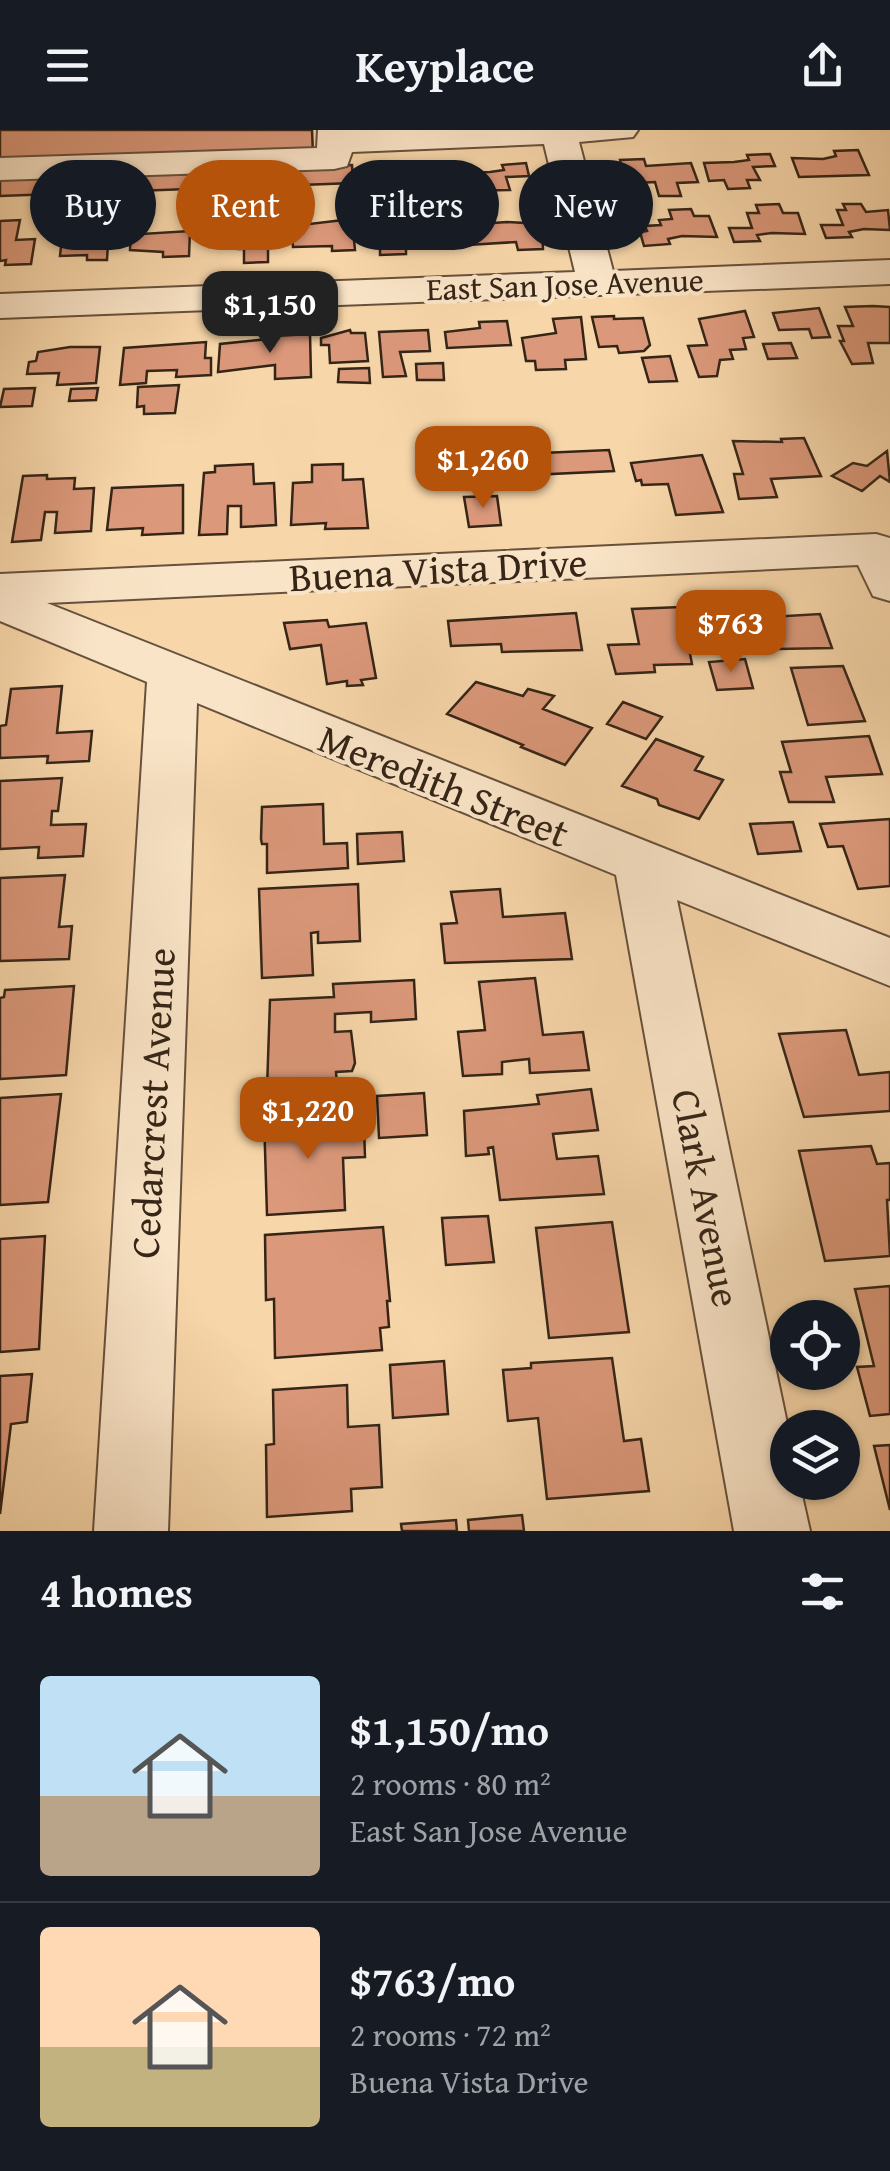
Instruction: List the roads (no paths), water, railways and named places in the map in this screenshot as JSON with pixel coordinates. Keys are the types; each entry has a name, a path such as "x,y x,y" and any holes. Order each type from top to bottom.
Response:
{"street":[{"path":"0,169 334,158 342,138 621,130"},
{"path":"560,132 597,283"},
{"name":"East San Jose Avenue","path":"0,306 890,272"},
{"name":"Buena Vista Drive","path":"0,590 883,567"},
{"name":"Meredith Street","path":"0,603 642,866 890,963"},
{"name":"Cedarcrest Avenue","path":"131,1531 173,674"},
{"name":"Clark Avenue","path":"642,866 772,1531"}]}
